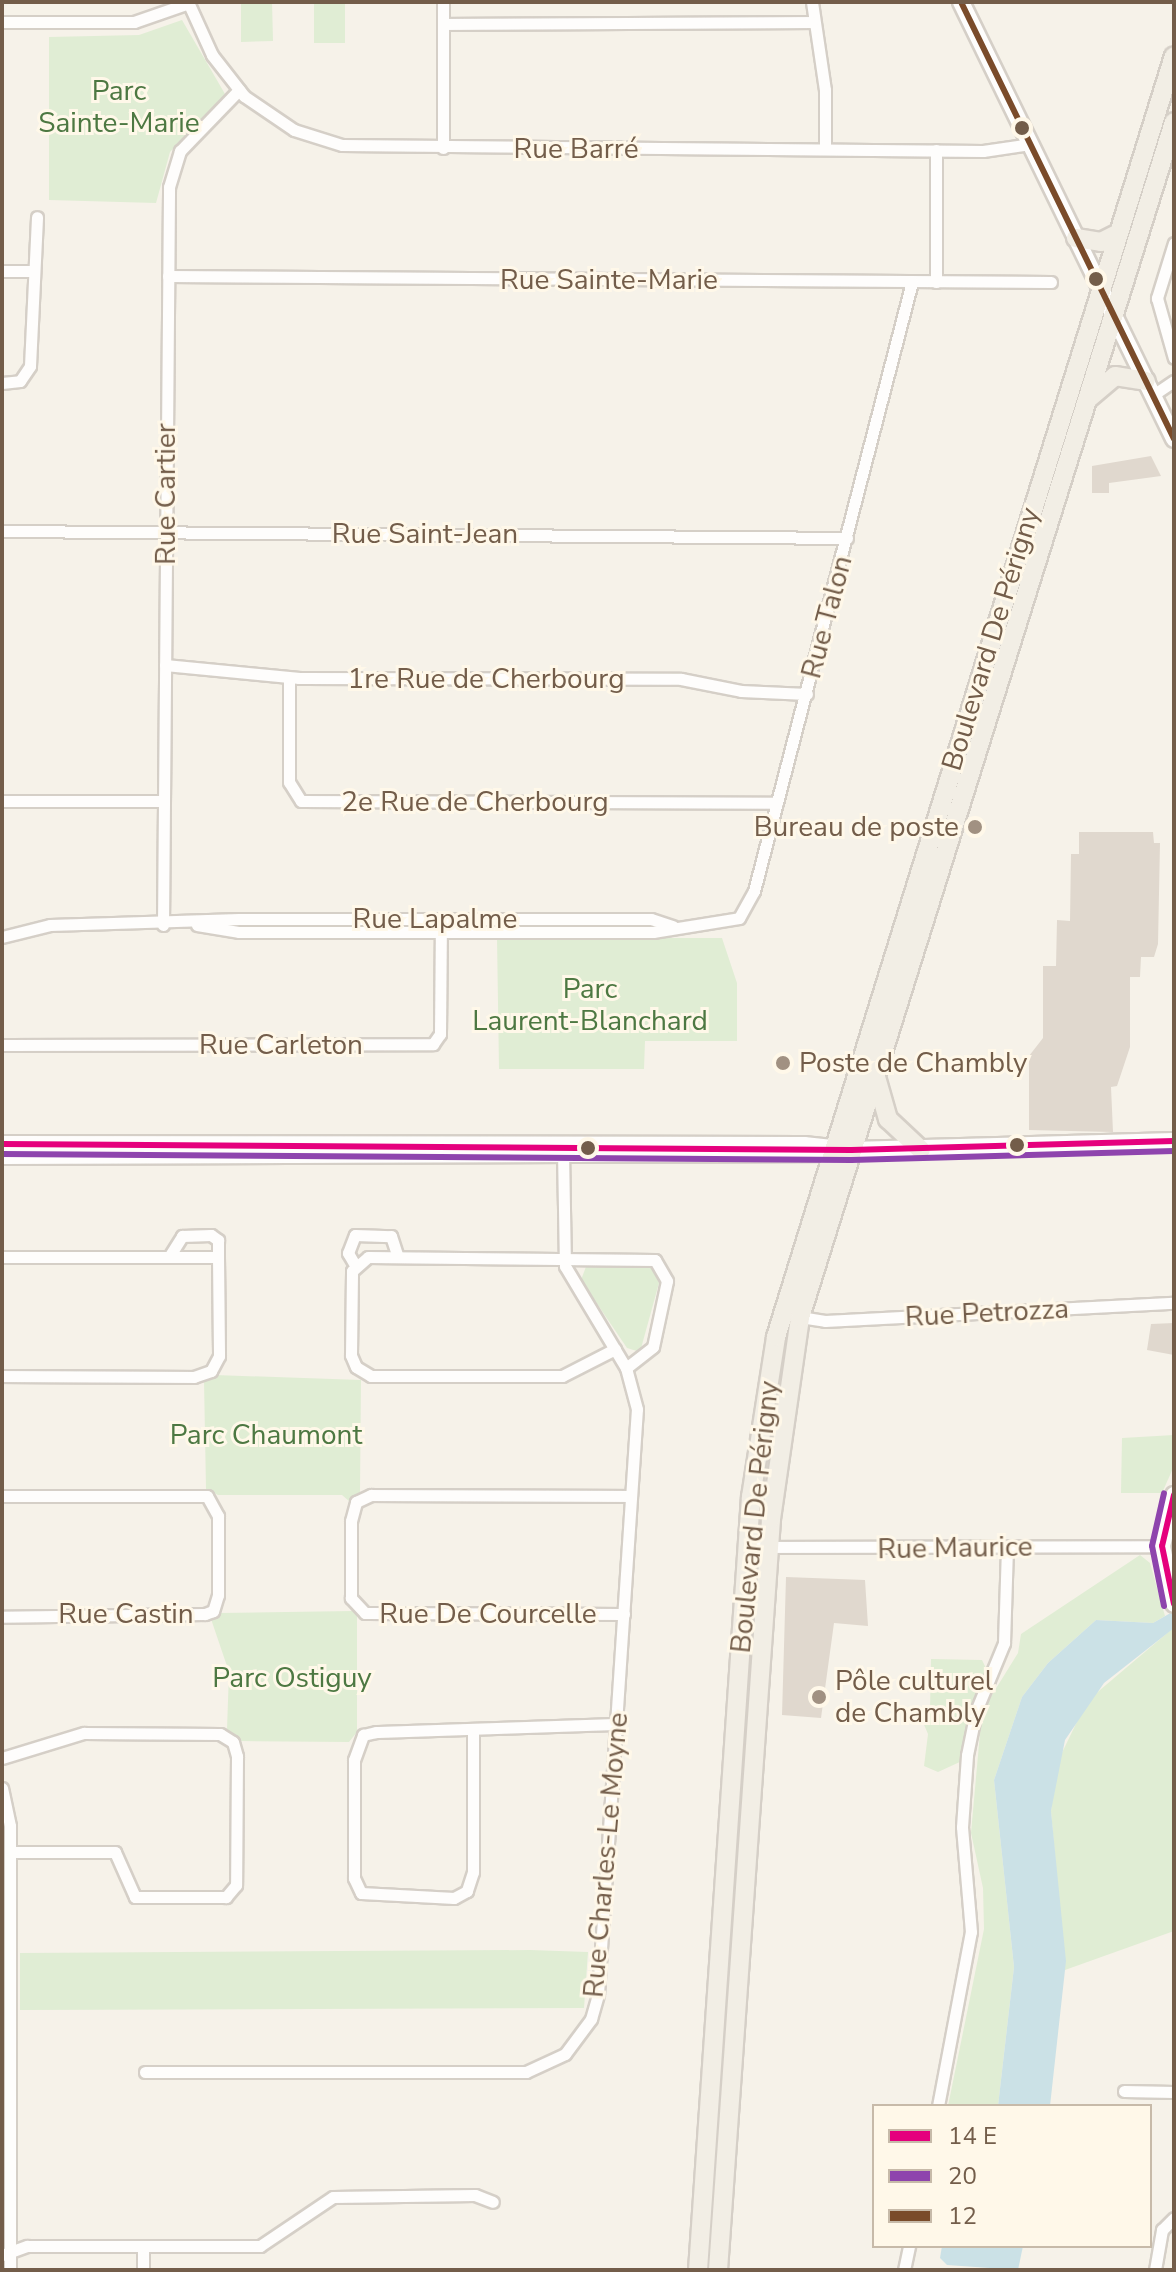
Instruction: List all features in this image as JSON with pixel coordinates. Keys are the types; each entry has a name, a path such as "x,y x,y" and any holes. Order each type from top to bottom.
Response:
{"main road":[{"path":"961,2 1174,439"},
{"name":"Boulevard De Périgny","path":"698,2270 748,1547 772,1356 829,1151 1174,56"},
{"name":"Boulevard De Périgny","path":"718,2270 768,1549 800,1317 1174,122"},
{"path":"1076,238 1100,242 1119,233"},
{"path":"1087,400 1115,376 1150,388"},
{"path":"876,1073 888,1119 921,1150"},
{"path":"2,1144 829,1151 1174,1141"},
{"path":"2,1156 563,1150"},
{"path":"1172,1598 1162,1546 1174,1495"}],"street":[{"path":"2,22 134,22 188,2"},
{"name":"Rue Barré","path":"188,2 203,40 239,90 271,117 324,141 443,148 936,150 1031,144"},
{"path":"443,2 443,148"},
{"path":"812,2 812,22 825,90 825,149"},
{"path":"443,24 812,22"},
{"name":"Rue Cartier","path":"163,925 168,276 175,161 239,90"},
{"path":"936,150 936,282"},
{"path":"2,383 20,381 29,370 30,271 37,217"},
{"path":"1174,243 1157,298 1174,358"},
{"path":"2,271 30,271"},
{"name":"Rue Sainte-Marie","path":"168,276 1051,282"},
{"name":"Rue Talon","path":"710,926 734,921 749,906 807,694 912,282"},
{"path":"1150,388 1174,381"},
{"name":"Rue Saint-Jean","path":"2,531 847,538"},
{"name":"1re Rue de Cherbourg","path":"165,665 231,667 289,678 671,679 807,694"},
{"name":"2e Rue de Cherbourg","path":"289,678 289,782 301,801 777,803"},
{"path":"2,801 164,801"},
{"name":"Rue Lapalme","path":"197,925 229,919 651,919 673,926"},
{"name":"Rue Carleton","path":"2,1045 433,1044 440,1034 441,919"},
{"name":"Rue Lapalme","path":"2,937 50,925 197,925 230,931 440,932 653,932 673,926 710,926"},
{"name":"Rue Charles-Le Moyne","path":"145,2072 518,2072 558,2059 584,2032 598,1994 637,1409 626,1368 575,1289 563,1257 563,1150"},
{"path":"2,1376 208,1373 219,1356 218,1257 211,1235 182,1236 169,1257"},
{"path":"398,1257 391,1236 355,1235 348,1253 355,1265 351,1355 359,1371 371,1376 562,1376 615,1349"},
{"path":"2,1257 218,1257"},
{"path":"355,1265 365,1258 398,1257 651,1259 663,1267 667,1281 653,1347 626,1368"},
{"name":"Rue Petrozza","path":"800,1317 825,1321 1174,1303"},
{"name":"Rue Castin","path":"2,1496 204,1495 217,1511 218,1551 217,1603 208,1614 2,1617"},
{"name":"Rue De Courcelle","path":"624,1614 365,1613 351,1598 351,1521 356,1502 366,1496 631,1496"},
{"name":"Rue Maurice","path":"748,1547 1162,1546"},
{"path":"938,2104 971,1932 963,1836 967,1755 976,1711 1004,1643 1007,1547"},
{"path":"473,1729 470,1887 454,1898 365,1896 354,1878 354,1760 360,1738 371,1732 617,1724"},
{"path":"2,1758 84,1733 220,1734 233,1742 237,1756 236,1878 226,1897 135,1897 115,1852 10,1852"},
{"path":"2,1788 10,1852 6,2072 6,2254 10,2270"},
{"path":"1124,2091 1174,2092"},
{"path":"6,2254 27,2246 260,2246 333,2197 475,2195 493,2202"},
{"path":"1155,2270 1162,2230 1174,2218"},
{"path":"143,2247 143,2270"},
{"path":"904,2270 909,2248"}],"green space":[{"path":"241,2 272,2 273,41 241,42"},
{"path":"314,2 345,2 345,43 314,43"},
{"name":"Parc Sainte-Marie","path":"182,20 225,94 170,152 156,203 49,200 49,37 139,35"},
{"name":"Parc Laurent-Blanchard","path":"497,938 722,938 737,983 737,1041 645,1041 644,1069 499,1069"},
{"path":"587,1264 654,1268 659,1283 640,1352 627,1348 581,1280"},
{"name":"Parc Chaumont","path":"215,1375 361,1380 360,1492 349,1501 342,1495 218,1495 206,1489 204,1381"},
{"path":"1174,1435 1174,1466 1162,1493 1121,1493 1122,1438"},
{"path":"1140,1555 1150,1563 1165,1616 1153,1623 1096,1620 1048,1663 1022,1697 994,1780 1014,1967 998,2104 948,2104 984,1929 983,1888 971,1833 982,1711 1018,1653 1021,1634"},
{"name":"Parc Ostiguy","path":"352,1611 357,1615 357,1732 349,1742 240,1741 227,1729 229,1672 211,1619 219,1613"},
{"path":"1172,1629 1174,1931 1065,1970 1051,1811 1057,1763 1087,1701"},
{"path":"931,1659 982,1660 987,1670 970,1712 962,1761 938,1772 924,1766 928,1734 922,1720 930,1710"},
{"path":"588,1952 584,2008 20,2010 20,1953"}],"shaded area":[{"path":"1174,1611 1174,1628 1104,1683 1065,1740 1051,1811 1066,1961 1050,2104 998,2104 1014,1967 994,1780 1022,1697 1048,1663 1096,1620 1153,1623"},
{"path":"942,2248 1023,2248 1018,2270 947,2265 940,2258"}],"building":[{"path":"1151,456 1161,476 1109,483 1109,493 1092,493 1092,466"},
{"path":"1079,832 1153,832 1154,843 1160,843 1158,944 1154,957 1141,957 1140,977 1130,977 1130,1047 1117,1086 1111,1087 1113,1132 1029,1130 1029,1056 1043,1038 1043,966 1056,966 1057,920 1070,921 1071,854 1079,854"},
{"path":"1174,1323 1174,1355 1147,1350 1151,1324"},
{"name":"Pôle culturel de Chambly","path":"786,1577 865,1580 868,1626 834,1623 821,1718 782,1715"}],"transit line":[{"name":"12","path":"961,2 1174,439"},
{"path":"2,1144 851,1150 1174,1141"},
{"name":"20","path":"2,1154 851,1160 1174,1151"},
{"name":"20","path":"1164,1493 1152,1546 1164,1606"},
{"path":"1174,1495 1162,1546 1174,1604"}],"place":[{"name":"Bureau de poste","path":"975,827"},
{"name":"Poste de Chambly","path":"783,1063"},
{"name":"Pôle culturel de Chambly","path":"819,1697"}]}
